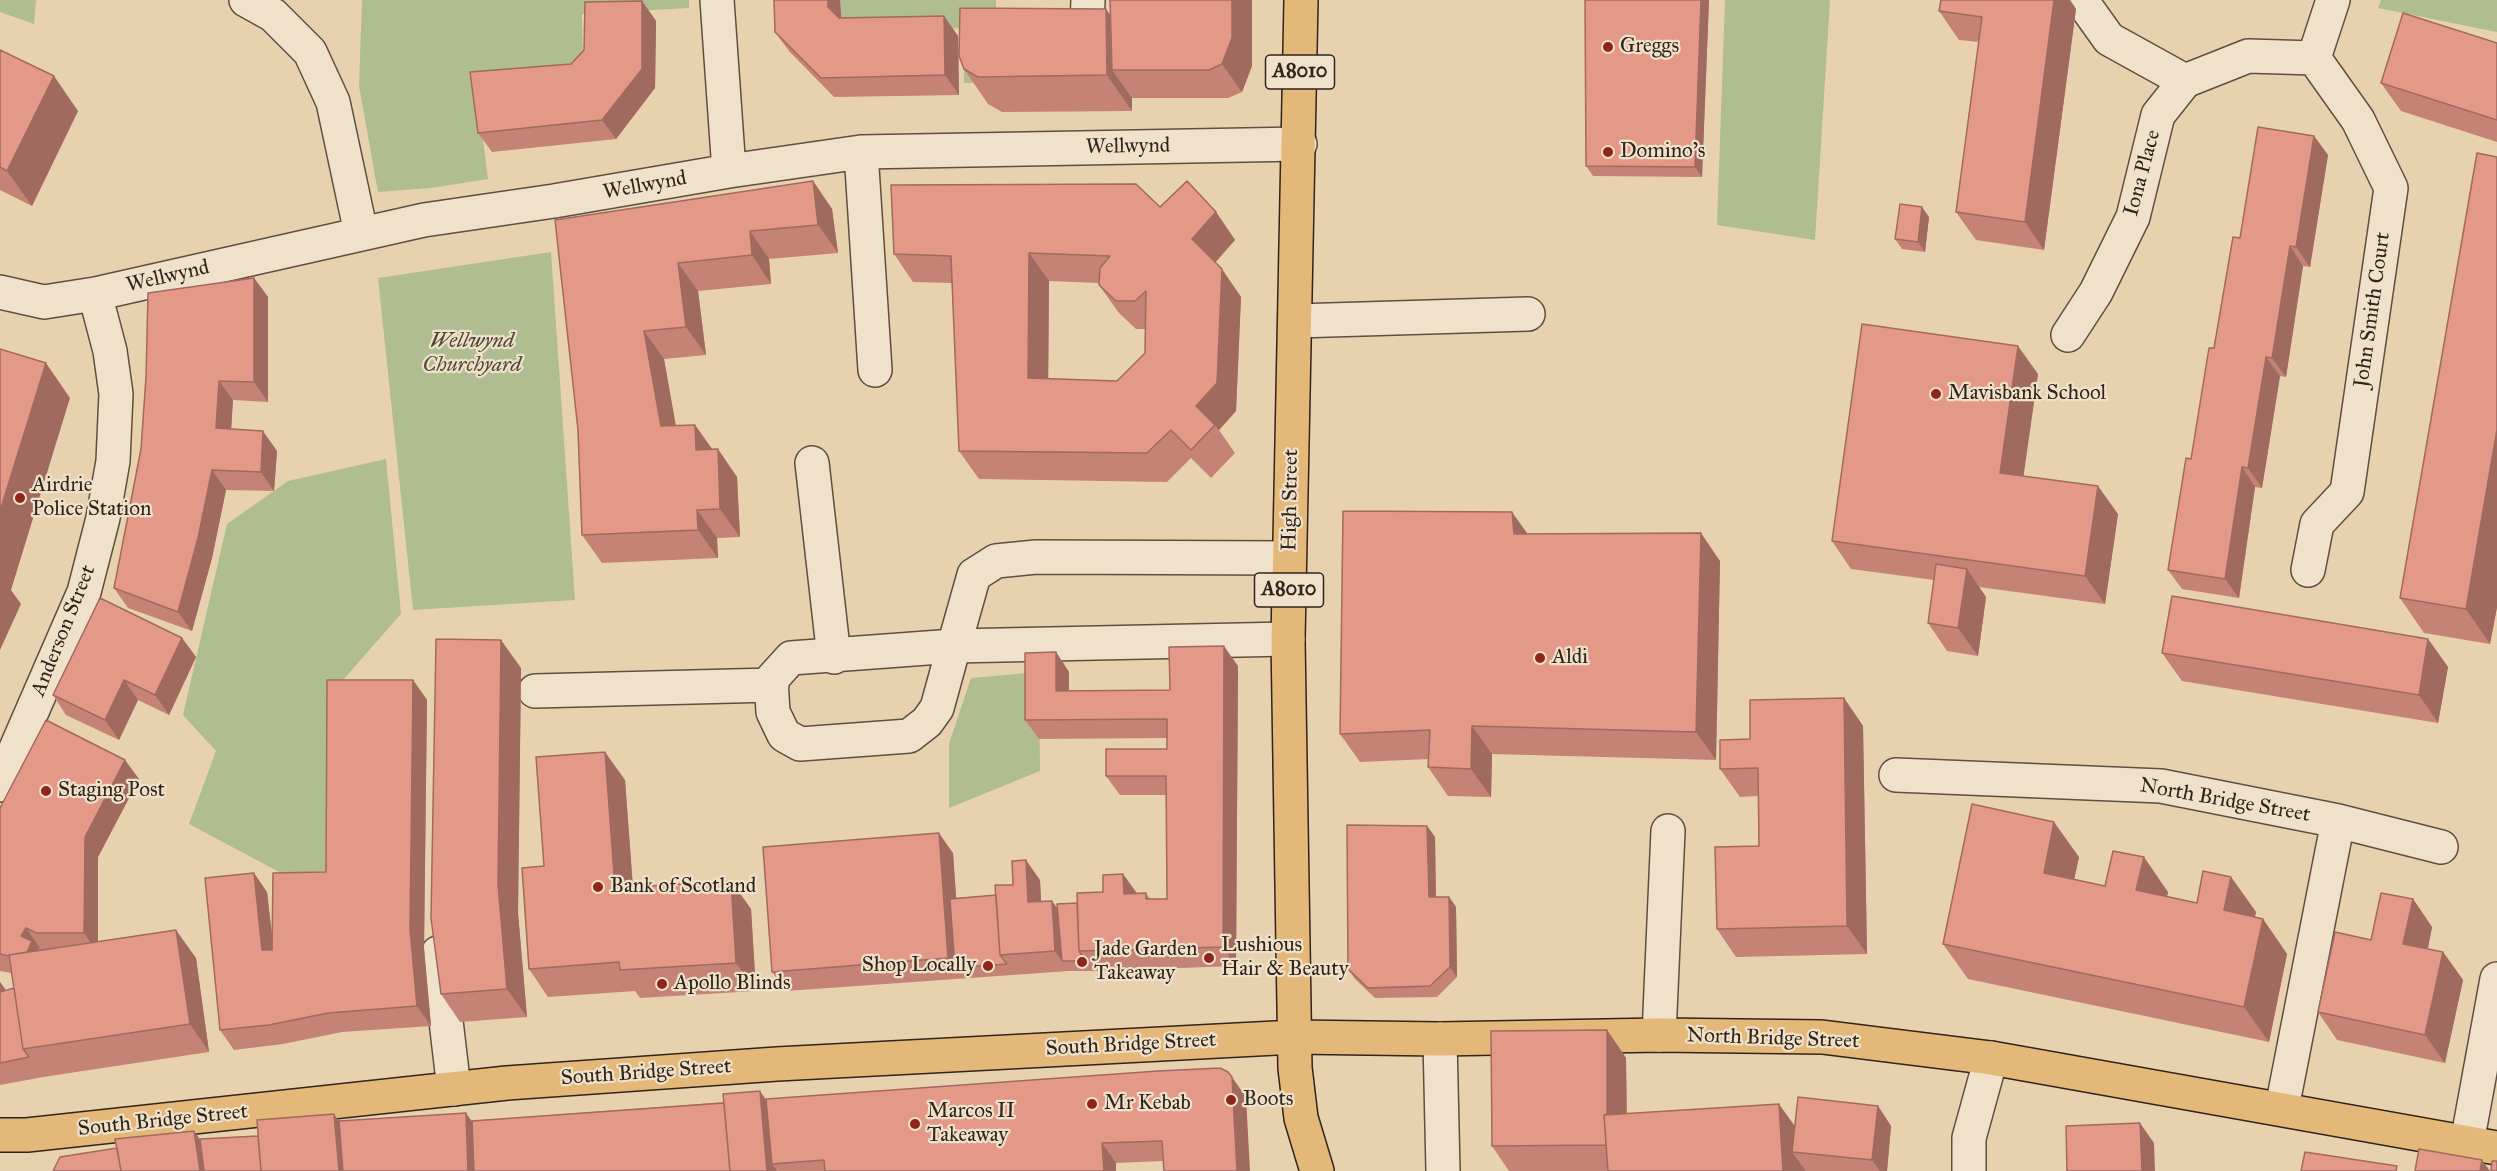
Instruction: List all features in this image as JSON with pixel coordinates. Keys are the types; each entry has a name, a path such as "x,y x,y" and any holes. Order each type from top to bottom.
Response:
{"main road":[{"name":"High Street","path":"1295,1037 1288,639 1300,144 1301,0"},
{"name":"North Bridge Street","path":"1295,1037 1440,1039 1659,1035 1822,1037 1991,1058 2482,1145"},
{"name":"South Bridge Street","path":"0,1135 39,1134 454,1089 777,1064 1295,1037"},
{"name":"A8010","path":"1295,1037 1294,1068 1301,1119 1317,1171"}],"street":[{"path":"246,0 273,15 310,52 333,102 361,232"},
{"path":"717,0 729,171"},
{"path":"2074,0 2084,3 2109,39 2185,81 2248,56 2314,58 2333,0"},
{"name":"John Smith Court","path":"2308,570 2317,524 2347,492 2391,188 2358,120 2314,58"},
{"name":"Iona Place","path":"2068,335 2096,292 2133,217 2158,116 2185,81"},
{"name":"Wellwynd","path":"0,292 44,302 95,294 361,232 424,220 861,152 1300,144"},
{"path":"861,152 875,370"},
{"name":"Anderson Street","path":"0,785 84,592 103,518 113,461 116,394 110,351 95,294"},
{"path":"1296,321 1528,314"},
{"path":"812,463 834,657"},
{"path":"1288,639 954,646 834,657 791,658 771,680 773,712 784,735 800,744 909,736 927,722 937,708 954,646 974,575 996,561 1036,557 1289,558"},
{"path":"535,691 772,685"},
{"name":"North Bridge Street","path":"1896,775 2161,786 2338,821 2441,847"},
{"name":"North Bridge Street","path":"2282,1108 2338,821"},
{"path":"1659,1035 1668,831"},
{"path":"437,926 454,1089"},
{"path":"2482,1145 2497,979"},
{"path":"1440,1039 1443,1171"},
{"path":"1969,1171 1969,1138 1991,1058"}],"green space":[{"path":"0,0 36,0 34,24 0,12"},
{"path":"362,0 689,0 689,8 582,14 583,61 577,69 475,77 488,179 431,188 378,192 359,86"},
{"path":"840,0 996,0 995,41 984,83 964,83 964,29 953,28 952,36 842,27"},
{"path":"1725,0 1830,0 1815,240 1717,225"},
{"path":"2381,0 2497,0 2497,32 2378,8"},
{"name":"Wellwynd Churchyard","path":"551,252 575,600 413,610 378,278"},
{"path":"386,459 401,614 335,689 335,878 281,873 189,824 216,751 183,715 227,524 288,481"},
{"path":"1039,672 1040,771 949,808 949,744 971,678"}],"building":[{"path":"774,0 828,0 828,7 839,18 944,16 945,75 821,78 775,32"},
{"path":"1110,0 1232,0 1232,38 1222,64 1209,70 1112,70"},
{"path":"1585,0 1701,0 1695,167 1586,166"},
{"path":"1941,0 2054,0 2025,222 1956,212 1982,17 1939,11"},
{"path":"642,1 642,69 602,120 478,133 470,72 571,64 584,50 585,2"},
{"path":"960,8 1106,9 1107,75 978,77 964,69 959,56"},
{"path":"2403,13 2497,43 2497,120 2381,83"},
{"path":"0,50 54,76 7,171 0,167"},
{"path":"2258,127 2314,136 2296,247 2290,246 2272,358 2266,357 2248,468 2242,467 2225,579 2168,570 2186,458 2191,459 2209,348 2214,348 2233,237 2240,238"},
{"path":"2477,153 2497,157 2497,430 2466,609 2400,598"},
{"path":"813,181 818,225 750,231 752,255 678,263 686,327 644,331 661,426 695,425 696,450 718,449 720,509 697,510 698,530 582,535 578,430 555,220"},
{"path":"1187,181 1216,212 1192,239 1222,269 1217,383 1196,406 1215,425 1191,450 1171,430 1147,453 959,451 951,256 894,254 891,185 1136,184 1160,207","holes":["1029,253 1110,256 1100,268 1099,285 1116,301 1135,301 1146,291 1145,353 1117,381 1028,378"]},
{"path":"1900,204 1922,207 1918,242 1895,239"},
{"path":"254,278 254,382 219,381 216,428 263,431 261,472 212,470 198,538 178,612 114,588 141,449 148,293"},
{"path":"1862,324 2018,346 2000,473 2098,486 2085,576 1832,541"},
{"path":"0,349 46,363 0,511"},
{"name":"Aldi","path":"1343,511 1512,512 1514,534 1701,533 1696,732 1472,726 1471,769 1428,767 1430,730 1340,734"},
{"path":"1936,564 1967,569 1958,628 1928,623"},
{"path":"2172,596 2428,639 2419,695 2162,653"},
{"path":"100,598 182,638 155,695 124,680 105,720 53,695"},
{"path":"436,639 501,640 498,885 507,989 441,994 431,918"},
{"path":"1224,646 1223,947 1079,951 1077,893 1103,892 1103,875 1123,874 1124,894 1146,893 1146,899 1167,899 1166,776 1106,776 1106,749 1167,749 1167,719 1025,720 1025,653 1056,652 1056,691 1170,690 1169,647"},
{"path":"327,680 413,680 410,929 417,1006 328,1013 269,1025 220,1030 205,878 254,873 262,950 272,950 273,873 326,872"},
{"path":"1844,698 1847,926 1717,929 1715,847 1759,846 1758,768 1720,769 1720,740 1750,739 1750,700"},
{"path":"46,720 125,760 85,837 84,933 36,933 26,928 21,936 32,941 27,952 9,956 0,954 0,808"},
{"path":"605,752 615,888 731,881 736,963 620,970 619,962 529,969 522,868 544,866 536,757"},
{"path":"1972,804 2054,822 2044,873 2105,886 2113,851 2144,857 2136,890 2197,903 2203,871 2231,877 2224,910 2263,919 2244,1007 1943,944"},
{"path":"1347,825 1427,826 1429,897 1449,897 1450,967 1430,986 1368,988 1348,969"},
{"path":"939,833 948,958 772,972 763,847"},
{"path":"1026,860 1028,902 1052,901 1055,951 1000,955 995,885 1013,885 1012,861"},
{"path":"2381,893 2413,899 2403,944 2443,952 2425,1035 2318,1012 2335,932 2371,940"},
{"path":"996,895 1000,955 1007,964 955,968 950,899"},
{"path":"1077,903 1079,951 1086,961 1062,961 1057,904"},
{"path":"176,930 190,1024 23,1049 9,955"},
{"path":"14,988 23,1049 29,1057 0,1063 0,992"},
{"path":"1607,1030 1607,1114 1604,1115 1606,1145 1492,1146 1491,1031"},
{"path":"1220,1068 1232,1077 1237,1171 1164,1171 1162,1141 1102,1143 1104,1171 825,1171 824,1160 772,1164 766,1099"},
{"path":"760,1091 767,1171 730,1171 723,1094"},
{"path":"1798,1097 1878,1106 1872,1160 1792,1152"},
{"path":"724,1103 730,1171 474,1171 472,1121"},
{"path":"1779,1104 1783,1171 1608,1171 1604,1115"},
{"path":"466,1113 468,1171 343,1171 339,1121"},
{"path":"334,1114 339,1171 261,1171 257,1120"},
{"path":"2140,1123 2142,1171 2067,1171 2066,1126"},
{"path":"194,1131 200,1171 121,1171 115,1139"},
{"path":"258,1136 261,1171 204,1171 200,1139"},
{"path":"117,1148 121,1171 53,1171 60,1157"},
{"path":"2419,1149 2482,1160 2480,1171 2415,1171"},
{"path":"2305,1152 2397,1166 2396,1171 2301,1171"},
{"path":"2492,1161 2497,1161 2497,1171 2491,1171"}],"place":[{"name":"Greggs","path":"1608,47"},
{"name":"Domino's","path":"1608,152"},
{"name":"Mavisbank School","path":"1936,394"},
{"name":"Airdrie Police Station","path":"20,498"},
{"name":"Aldi","path":"1540,658"},
{"name":"Staging Post","path":"46,791"},
{"name":"Bank of Scotland","path":"598,887"},
{"name":"Lushious Hair & Beauty","path":"1209,958"},
{"name":"Jade Garden Takeaway","path":"1082,962"},
{"name":"Shop Locally","path":"988,966"},
{"name":"Apollo Blinds","path":"662,984"},
{"name":"Boots","path":"1231,1100"},
{"name":"Mr Kebab","path":"1092,1104"},
{"name":"Marcos II Takeaway","path":"915,1124"}]}
